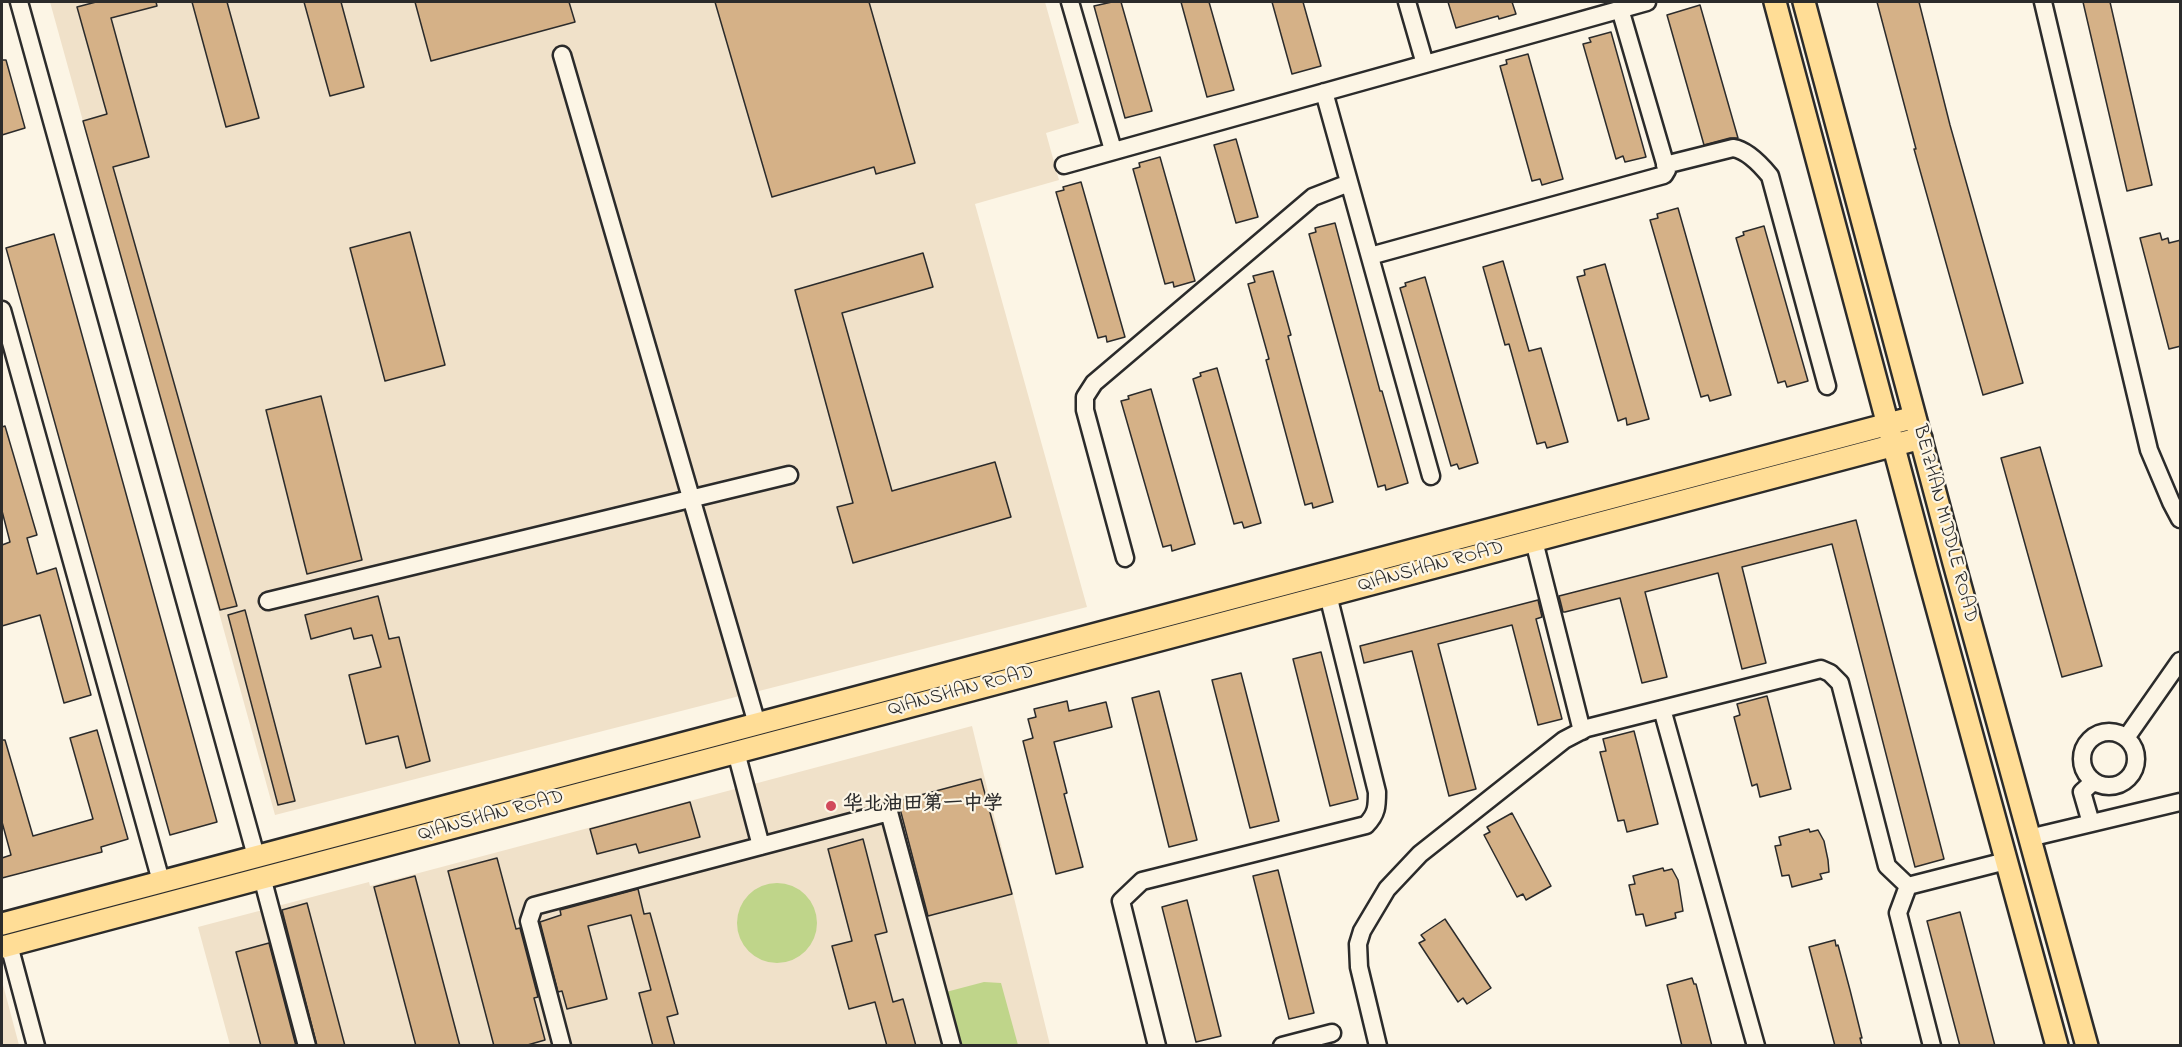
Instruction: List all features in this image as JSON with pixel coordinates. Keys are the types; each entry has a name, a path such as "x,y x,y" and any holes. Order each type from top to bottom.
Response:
{"main road":[{"name":"BEIZHAN MIDDLE ROAD","path":"1775,2 2057,1046"},
{"name":"BEIZHAN MIDDLE ROAD","path":"1804,2 2086,1046"},
{"name":"QIANSHAN ROAD","path":"2,924 1915,417"},
{"name":"QIANSHAN ROAD","path":"5,946 1921,438"}],"street":[{"path":"19,2 256,856"},
{"path":"1070,2 1113,150"},
{"path":"1407,2 1425,64"},
{"path":"1064,165 1647,2"},
{"path":"2043,2 2149,450 2171,502 2181,519"},
{"path":"1370,256 1664,175 1667,170 1620,9"},
{"path":"562,55 757,724"},
{"path":"1324,92 1431,476"},
{"path":"1665,165 1733,148 1739,149 1761,165 1770,176 1827,387"},
{"path":"1125,558 1085,410 1085,397 1094,383 1313,197 1349,183"},
{"path":"2,310 161,881"},
{"path":"268,601 789,475"},
{"path":"1534,541 1581,731"},
{"path":"1157,1046 1121,901 1142,881 1366,825 1374,817 1377,808 1377,792 1328,595"},
{"path":"2126,738 2181,661"},
{"path":"1378,1046 1359,967 1358,944 1362,931 1387,889 1420,854 1564,740 1581,731 1821,669 1830,673 1840,683 1887,867 1908,886"},
{"path":"1662,709 1756,1046"},
{"path":"2103,732 2119,733 2126,738 2132,744 2136,760 2131,776 2125,782 2109,787 2093,782 2082,767 2083,749 2088,741 2103,732"},
{"path":"736,752 761,846"},
{"path":"2091,823 2082,792 2093,782"},
{"path":"2029,838 2181,802"},
{"path":"562,1046 529,921 534,906 889,812 952,1046"},
{"path":"1908,886 2006,861"},
{"path":"262,878 307,1046"},
{"path":"1908,886 1898,913 1932,1046"},
{"path":"5,946 36,1046"},
{"path":"1281,1046 1332,1033"}],"shaded area":[{"path":"50,2 1045,2 1079,123 1046,133 1059,180 975,204 1087,607 275,815"},
{"name":"华北油田第一中学","path":"972,726 1050,1045 230,1045 198,927 369,882 370,886"},
{"path":"2,981 19,1045 2,1045"}],"green space":[{"path":"777,883 792,886 805,895 814,908 817,923 814,938 805,951 792,960 777,963 762,960 749,951 740,938 737,923 740,908 749,895 762,886"},
{"path":"984,982 1001,983 1018,1045 961,1045 946,992"}],"building":[{"path":"96,2 156,2 157,6 111,18 149,157 113,167 237,606 220,610 83,121 107,114 77,7"},
{"path":"192,2 227,2 259,118 226,127"},
{"path":"304,2 341,2 364,87 330,96"},
{"path":"415,2 569,2 575,22 431,61"},
{"path":"715,2 869,2 915,163 876,174 874,167 772,197"},
{"path":"1121,2 1152,111 1125,118 1094,6"},
{"path":"1181,2 1209,2 1234,90 1207,97"},
{"path":"1272,2 1303,2 1321,66 1292,74"},
{"path":"1448,2 1512,2 1516,14 1499,19 1498,16 1456,28"},
{"path":"1877,2 1919,2 1950,125 2023,383 1983,395 1914,149 1916,149"},
{"path":"2083,2 2110,2 2152,185 2127,191"},
{"path":"1700,5 1738,138 1704,145 1667,15"},
{"path":"1611,32 1646,157 1625,162 1623,156 1616,159 1583,44 1591,42 1589,38"},
{"path":"1528,54 1563,179 1542,185 1540,179 1532,181 1500,66 1507,64 1506,60"},
{"path":"2,60 6,60 25,128 2,135"},
{"path":"1236,139 1258,217 1236,223 1214,145"},
{"path":"1160,157 1195,281 1174,287 1173,282 1165,284 1133,169 1140,167 1139,163"},
{"path":"1081,182 1125,337 1107,342 1106,336 1098,338 1056,192 1064,190 1063,187"},
{"path":"1678,208 1731,395 1710,401 1708,395 1701,397 1650,220 1658,218 1657,214"},
{"path":"1335,223 1380,391 1382,391 1408,483 1386,490 1385,485 1378,487 1309,234 1316,232 1315,228"},
{"path":"1764,226 1808,381 1787,387 1785,381 1778,383 1736,238 1744,235 1743,232"},
{"path":"410,232 445,365 385,381 350,248"},
{"path":"2160,233 2162,240 2168,238 2169,243 2181,240 2181,346 2169,349 2140,238"},
{"path":"54,234 217,822 170,835 6,248"},
{"path":"923,253 933,287 842,313 892,491 995,462 1011,517 853,563 837,507 853,503 795,290"},
{"path":"1503,261 1529,351 1541,348 1568,442 1547,448 1545,442 1537,444 1509,344 1505,345 1483,267"},
{"path":"1605,264 1649,419 1627,425 1626,418 1618,421 1577,277 1585,275 1584,270"},
{"path":"1273,271 1291,335 1288,336 1333,502 1313,508 1312,503 1305,505 1248,284 1255,282 1253,276"},
{"path":"1425,277 1478,463 1459,469 1457,464 1451,466 1400,288 1406,286 1405,283"},
{"path":"1217,368 1261,523 1244,528 1242,522 1234,524 1193,379 1201,376 1200,373"},
{"path":"1151,389 1195,544 1172,551 1171,545 1163,547 1121,401 1129,399 1128,396"},
{"path":"321,396 362,560 307,574 266,410"},
{"path":"5,426 37,535 27,538 37,574 56,568 91,695 64,703 40,615 2,626 2,545 10,542 2,511 2,427"},
{"path":"2040,447 2102,666 2062,677 2001,458"},
{"path":"1856,520 1944,859 1915,867 1832,544 1742,567 1766,663 1742,669 1718,573 1645,592 1667,677 1642,683 1620,598 1563,612 1559,596"},
{"path":"378,596 389,639 399,637 430,761 406,768 398,736 366,744 349,675 381,667 372,635 354,639 351,628 311,639 305,615"},
{"path":"1538,600 1542,617 1536,619 1562,719 1538,725 1512,625 1438,644 1476,789 1449,796 1412,651 1364,663 1360,646"},
{"path":"245,610 295,801 278,805 228,615"},
{"path":"1321,652 1358,799 1330,806 1293,659"},
{"path":"1241,673 1279,821 1250,828 1212,680"},
{"path":"1159,691 1197,840 1169,847 1132,698"},
{"path":"1767,696 1791,789 1760,797 1757,784 1752,786 1734,717 1740,715 1737,704"},
{"path":"1067,701 1069,711 1106,702 1112,727 1054,742 1067,793 1064,794 1083,867 1056,874 1023,741 1033,738 1028,719 1036,717 1034,709"},
{"path":"97,730 128,839 101,847 102,852 2,878 2,858 11,855 2,822 2,740 5,740 33,836 93,819 70,738"},
{"path":"1634,731 1658,824 1627,832 1624,820 1618,821 1600,752 1606,751 1603,739"},
{"path":"981,779 1012,894 928,916 898,801"},
{"path":"690,802 700,837 639,853 636,844 597,854 590,829"},
{"path":"1512,813 1551,886 1526,900 1523,894 1517,897 1484,835 1490,832 1487,827"},
{"path":"1809,829 1810,832 1818,830 1824,841 1829,872 1820,874 1822,879 1792,887 1789,875 1782,876 1775,846 1781,845 1779,837"},
{"path":"863,839 887,932 875,935 893,1002 903,999 916,1046 887,1046 875,1002 849,1009 832,946 852,941 828,849"},
{"path":"497,858 516,929 520,928 538,997 534,998 545,1040 524,1046 494,1046 448,871"},
{"path":"1663,868 1664,871 1672,869 1678,880 1683,911 1675,913 1676,918 1646,926 1643,914 1636,915 1629,885 1635,884 1633,876"},
{"path":"1278,870 1314,1013 1289,1019 1253,876"},
{"path":"415,876 460,1046 416,1046 374,887"},
{"path":"638,889 644,914 650,913 678,1014 667,1017 675,1046 653,1046 639,993 651,990 631,915 588,926 607,999 567,1009 562,991 558,992 540,922 561,915 560,910"},
{"path":"1187,900 1221,1036 1196,1042 1162,907"},
{"path":"307,903 345,1046 317,1046 282,910"},
{"path":"1960,912 1995,1046 1960,1046 1927,921"},
{"path":"1445,919 1491,988 1467,1004 1463,998 1458,1002 1419,943 1425,940 1421,935"},
{"path":"1835,940 1850,990 1862,1046 1835,1046 1809,947"},
{"path":"269,943 296,1046 261,1046 236,952"},
{"path":"1692,978 1696,984 1712,1046 1682,1046 1667,985"}],"place":[{"name":"华北油田第一中学","path":"831,806"}]}
